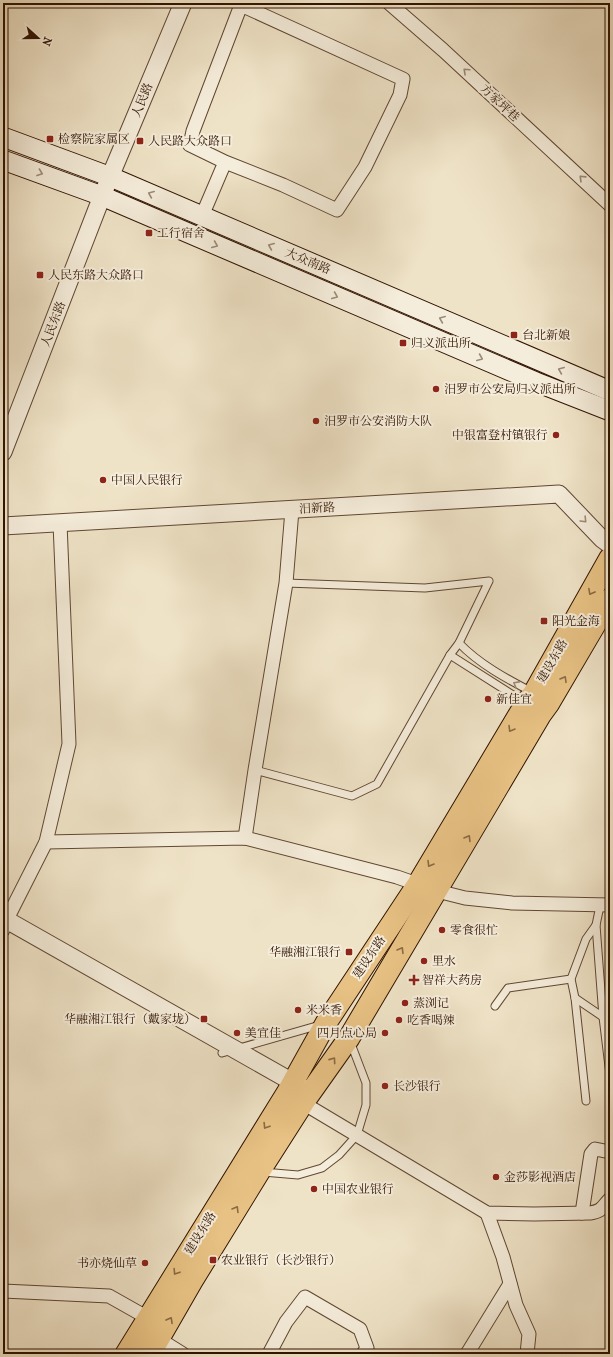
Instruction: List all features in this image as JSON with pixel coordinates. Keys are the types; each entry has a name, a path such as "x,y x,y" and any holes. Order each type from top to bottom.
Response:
{"main road":[{"name":"大众南路","path":"3,137 106,175 610,391"},
{"name":"大众南路","path":"3,160 98,195 536,382 610,411"},
{"name":"建设东路","path":"538,703 610,558"},
{"name":"建设东路","path":"126,1354 148,1318 298,1093 349,1038 427,887 538,703 610,599"},
{"name":"建设东路","path":"155,1346 192,1281 258,1172 298,1093 326,1023 427,887"}],"street":[{"name":"人民路","path":"106,175 171,3"},
{"name":"人民路","path":"106,175 182,3"},
{"name":"方家坪巷","path":"389,3 460,66 610,206"},
{"path":"241,5 403,80 400,95 365,167 336,210 283,185 225,162 190,145 193,131 241,5"},
{"path":"202,216 225,162"},
{"name":"人民东路","path":"3,421 106,175"},
{"name":"人民东路","path":"3,452 98,195"},
{"name":"汨新路","path":"3,526 60,528 291,515 559,494 602,539 610,545"},
{"path":"245,838 286,583 291,515"},
{"path":"3,536 60,528 69,744 46,842 4,924 298,1093 357,1135 487,1213 534,1214 598,1212 610,1199"},
{"path":"46,842 245,838 390,875 465,898 512,903 605,906"},
{"path":"582,1213 590,1154 595,1149 610,1152"},
{"path":"487,1213 503,1257 516,1305 529,1334 527,1354"},
{"path":"467,1354 510,1284"},
{"path":"3,1291 109,1296 148,1318"},
{"path":"269,1354 286,1322 305,1297 360,1329 367,1348 363,1354"},
{"path":"155,1346 183,1354"}],"lane":[{"path":"255,770 352,796 377,784 450,655 460,643 489,581 425,588 286,583"},
{"path":"460,643 469,653 512,682 538,703"},
{"path":"450,655 538,703"},
{"path":"586,1101 575,998 571,979 586,939 596,925 605,906"},
{"path":"596,925 603,1018 610,1075"},
{"path":"495,1006 508,988 571,979"},
{"path":"575,998 603,1018"},
{"path":"227,1051 326,1023"},
{"path":"258,1172 298,1175 322,1168 339,1155 357,1135 366,1105 366,1083 349,1038"}],"place":[{"name":"检察院家属区","path":"50,139"},
{"name":"人民路大众路口","path":"140,141"},
{"name":"工行宿舍","path":"149,233"},
{"name":"人民东路大众路口","path":"40,275"},
{"name":"台北新娘","path":"514,335"},
{"name":"归义派出所","path":"403,343"},
{"name":"汨罗市公安局归义派出所","path":"436,389"},
{"name":"汨罗市公安消防大队","path":"316,421"},
{"name":"中银富登村镇银行","path":"556,435"},
{"name":"中国人民银行","path":"103,480"},
{"name":"阳光金海","path":"544,621"},
{"name":"新佳宜","path":"488,699"},
{"name":"零食很忙","path":"442,930"},
{"name":"华融湘江银行","path":"349,952"},
{"name":"里水","path":"424,961"},
{"name":"智祥大药房","path":"414,980"},
{"name":"蒸浏记","path":"405,1003"},
{"name":"米米香","path":"298,1010"},
{"name":"华融湘江银行（戴家垅）","path":"204,1019"},
{"name":"吃香喝辣","path":"399,1020"},
{"name":"美宜佳","path":"237,1033"},
{"name":"四月点心局","path":"385,1033"},
{"name":"长沙银行","path":"385,1086"},
{"name":"金莎影视酒店","path":"496,1177"},
{"name":"中国农业银行","path":"314,1189"},
{"name":"农业银行（长沙银行）","path":"213,1260"},
{"name":"书亦烧仙草","path":"145,1263"}]}
